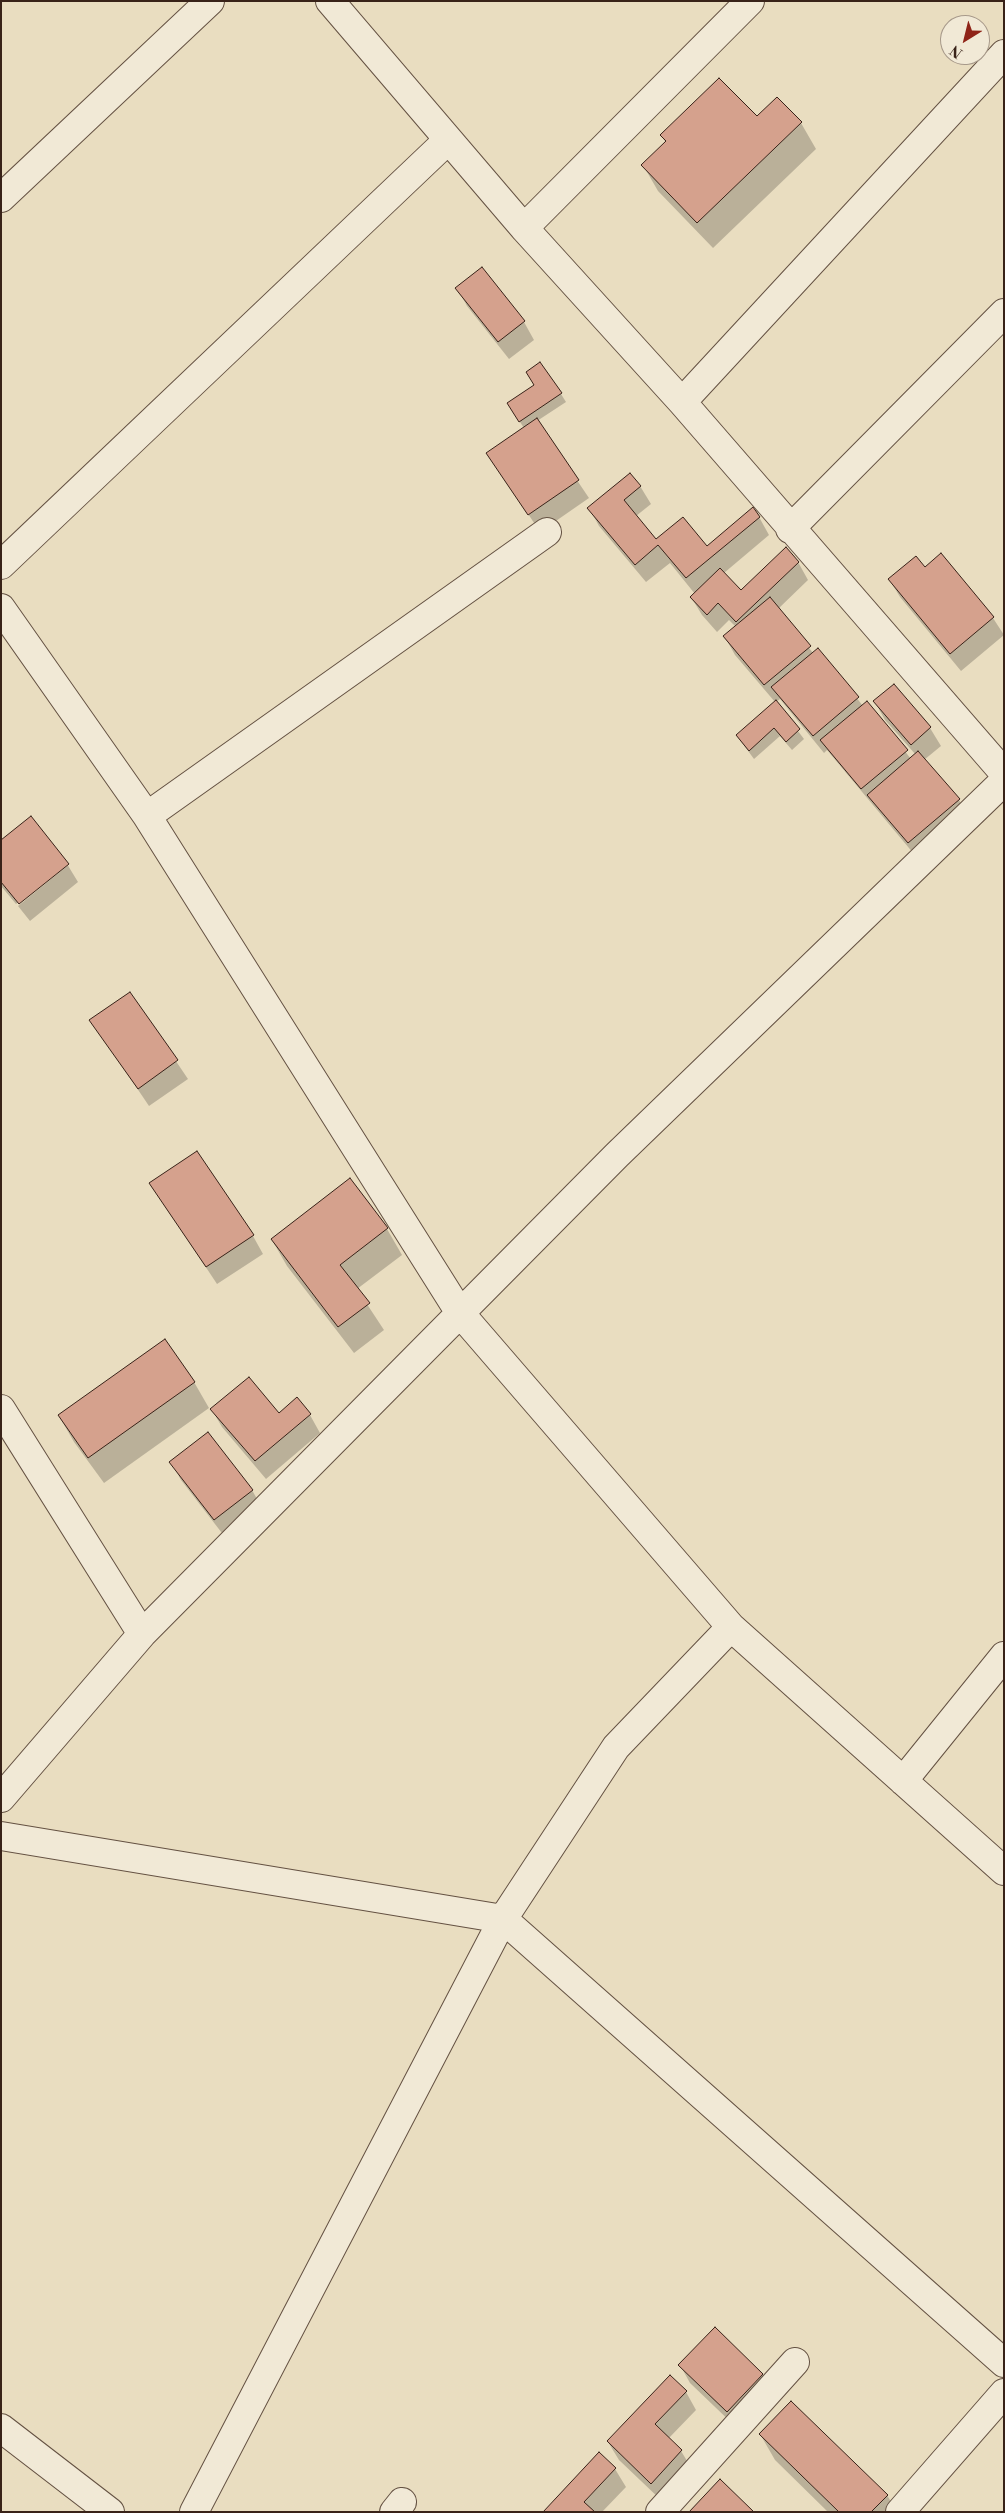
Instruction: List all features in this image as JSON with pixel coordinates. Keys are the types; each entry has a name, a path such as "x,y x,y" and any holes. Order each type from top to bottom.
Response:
{"street":[{"path":"1,198 210,1"},
{"path":"330,1 524,228 682,402 790,530 1004,773"},
{"path":"524,228 750,1"},
{"path":"682,402 1004,54"},
{"path":"1,565 448,140"},
{"path":"790,530 1004,313"},
{"path":"147,816 547,532"},
{"path":"1,608 147,816 460,1313 731,1627 1004,1871"},
{"path":"1,1798 142,1634 617,1155 1004,781"},
{"path":"1,1409 142,1634"},
{"path":"194,2512 503,1919 616,1747 731,1627"},
{"path":"903,1781 1004,1656"},
{"path":"1,1836 503,1919 1004,2363"},
{"path":"660,2512 795,2362"},
{"path":"900,2512 1004,2393"},
{"path":"1,2428 110,2512"}],"building":[{"path":"719,78 757,116 777,97 802,122 697,223 641,165 666,141 660,135"},
{"path":"482,267 525,321 498,342 455,288"},
{"path":"540,362 562,393 519,422 507,403 534,385 526,372"},
{"path":"537,418 579,480 528,515 486,453"},
{"path":"630,473 641,486 624,500 656,539 683,517 707,546 753,507 760,517 686,578 658,545 635,565 587,508"},
{"path":"786,547 799,562 736,622 718,603 707,615 690,597 720,568 741,590"},
{"path":"941,553 994,617 950,654 888,579 916,556 925,567"},
{"path":"770,597 811,646 764,685 723,636"},
{"path":"818,648 859,697 813,736 771,687"},
{"path":"894,684 931,727 911,745 873,701"},
{"path":"776,700 800,729 786,742 774,728 749,751 736,735"},
{"path":"867,701 908,750 861,789 820,740"},
{"path":"918,751 960,799 908,843 867,795"},
{"path":"31,816 69,864 19,904 1,882 1,840"},
{"path":"130,992 178,1060 138,1089 89,1020"},
{"path":"197,1151 254,1235 206,1267 149,1183"},
{"path":"350,1178 388,1228 340,1265 370,1303 338,1327 271,1239"},
{"path":"165,1339 195,1382 88,1458 58,1415"},
{"path":"249,1377 279,1413 297,1397 311,1414 255,1461 210,1409"},
{"path":"208,1432 253,1490 214,1520 169,1462"},
{"path":"715,2327 763,2374 727,2412 678,2365"},
{"path":"670,2375 687,2391 655,2424 682,2450 651,2484 607,2441"},
{"path":"791,2401 888,2495 871,2512 839,2512 759,2434"},
{"path":"599,2452 616,2468 584,2502 595,2512 543,2512"},
{"path":"720,2479 754,2512 689,2512"}]}
